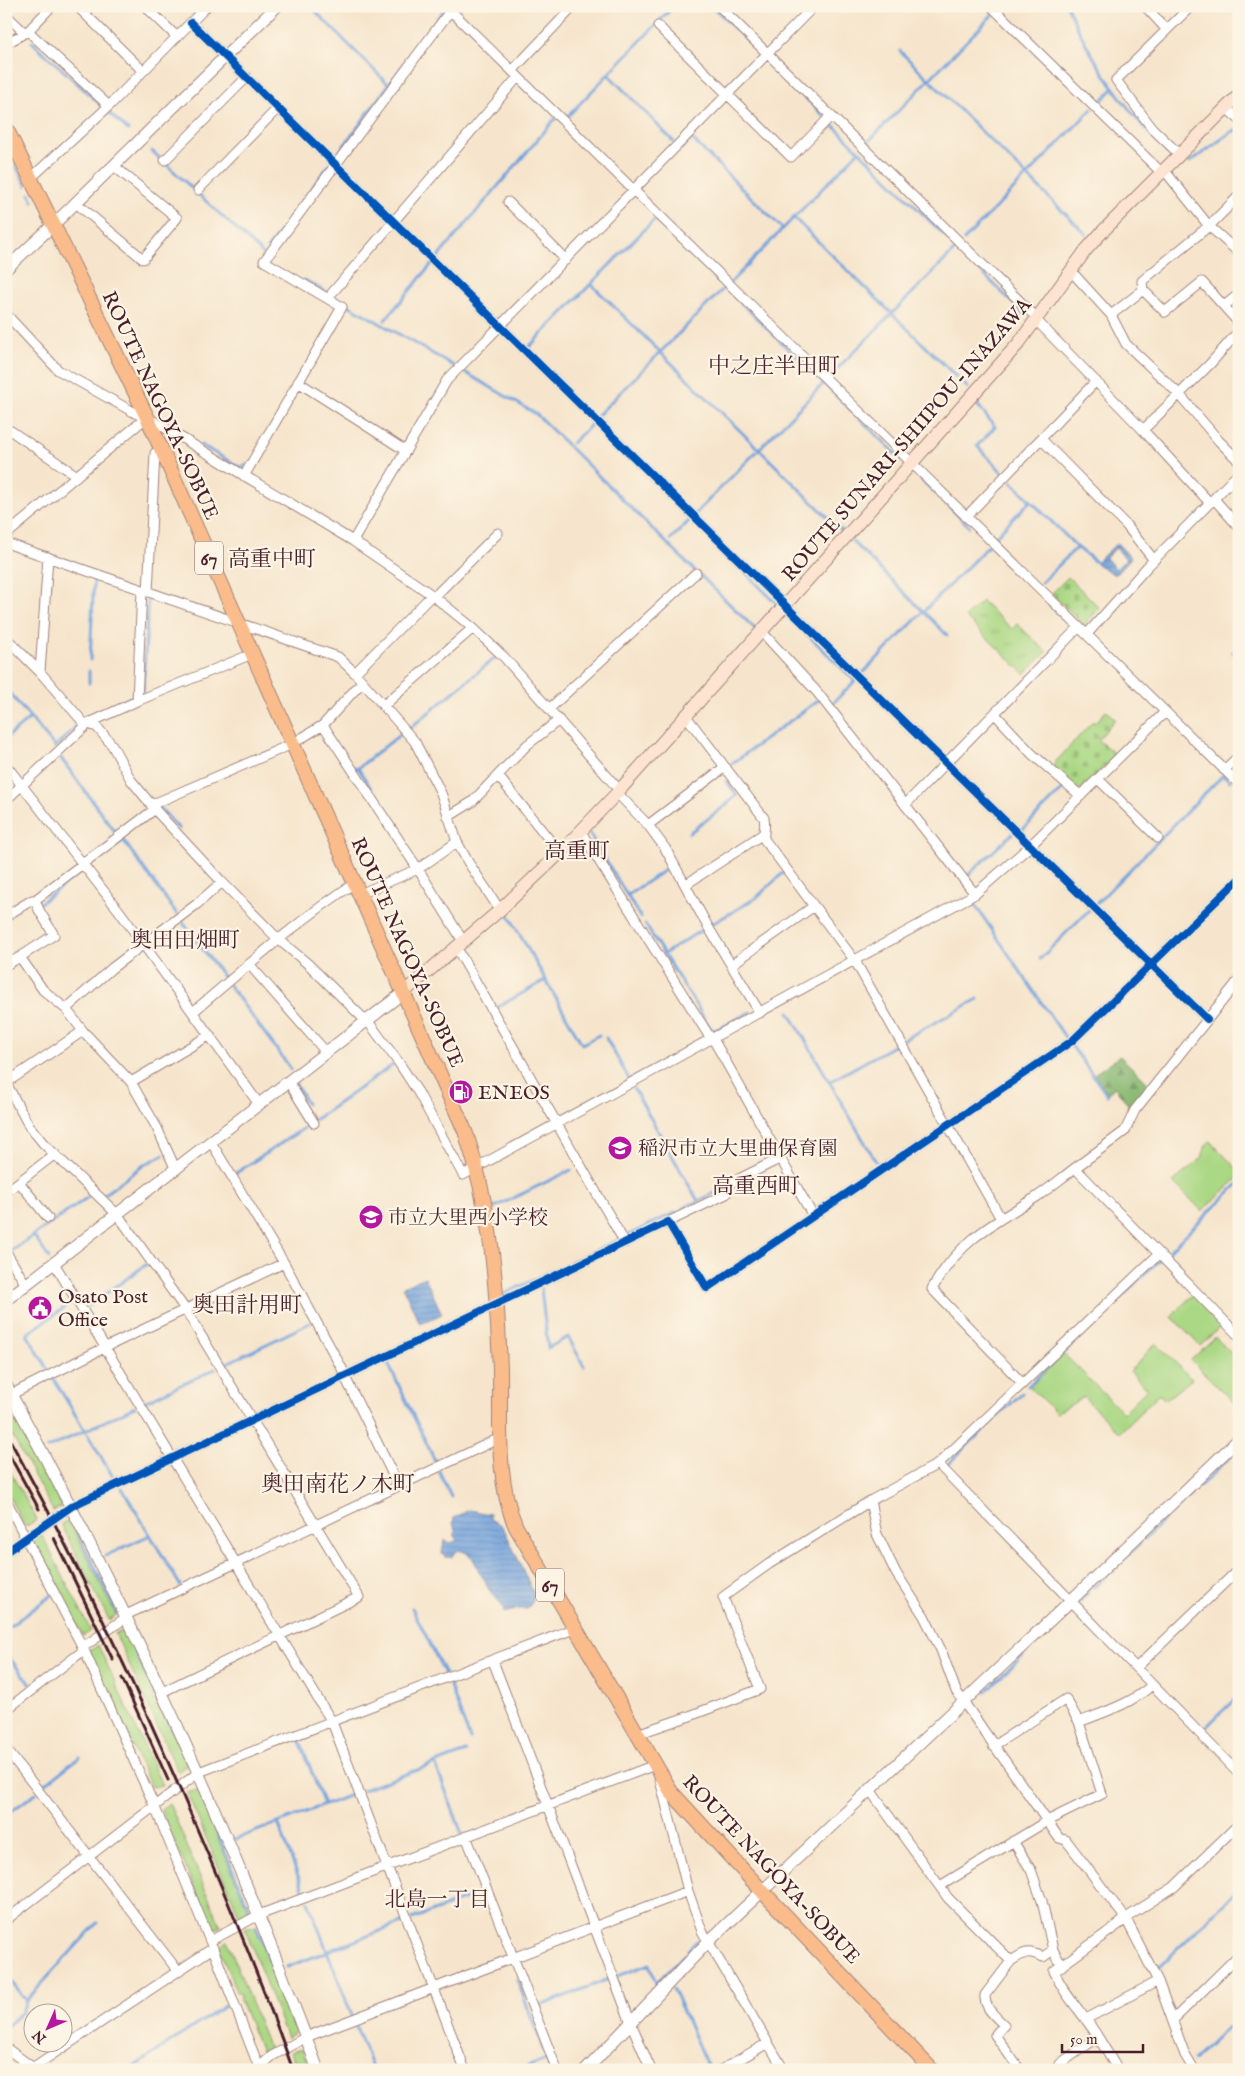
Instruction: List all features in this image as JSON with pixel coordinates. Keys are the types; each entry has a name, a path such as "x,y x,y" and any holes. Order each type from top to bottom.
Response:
{"main road":[{"name":"ROUTE SUNARI-SHIIPOU-INAZAWA","path":"404,992 500,910 581,832 762,632 1018,343 1102,232 1239,95"},
{"name":"ROUTE NAGOYA-SOBUE","path":"6,128 147,417 465,1131 477,1167 492,1244 498,1304 502,1470 510,1514 533,1558 672,1792 763,1892 932,2070"}],"street":[{"path":"6,44 26,32 52,6"},
{"path":"77,6 144,71"},
{"path":"145,6 177,37"},
{"path":"31,178 109,106 206,6"},
{"path":"6,269 53,226 276,6"},
{"path":"332,292 574,6"},
{"path":"719,6 1037,319 1096,382 1239,527"},
{"path":"353,541 447,380 814,6"},
{"path":"991,6 1163,172 1209,226 1239,254"},
{"path":"1145,6 1167,30"},
{"path":"1180,155 1152,128 1116,80 1191,6"},
{"path":"244,476 342,306 264,262 450,8 1239,784"},
{"path":"6,15 109,106"},
{"path":"191,23 1206,1020"},
{"path":"658,26 790,157 831,116"},
{"path":"165,160 247,78"},
{"path":"198,190 278,108"},
{"path":"1226,108 1239,119"},
{"path":"76,203 143,259 178,218 114,166"},
{"path":"1239,196 1209,226 1142,281 1142,290 1165,312 1202,282 1239,323"},
{"path":"508,202 566,260"},
{"path":"1071,271 1111,315 1126,344 1180,394 1219,441 1239,461"},
{"path":"1111,315 1142,290"},
{"path":"1224,306 1239,294"},
{"path":"6,314 58,370 136,414 147,417 353,541 433,596 473,628 504,657 648,825 665,848 760,1013"},
{"path":"1143,430 1210,364 1239,331"},
{"path":"298,382 406,451"},
{"path":"966,517 1096,382"},
{"path":"6,535 147,417"},
{"path":"11,431 77,476"},
{"path":"1041,439 1126,525 1154,560"},
{"path":"137,701 155,453 162,450"},
{"path":"1087,634 1154,560 1239,473"},
{"path":"354,673 498,533"},
{"path":"6,543 338,657 415,742 441,793 457,842 500,910"},
{"path":"40,672 48,557"},
{"path":"549,709 696,573"},
{"path":"906,805 1079,626"},
{"path":"383,706 473,628"},
{"path":"762,632 817,692 975,894"},
{"path":"6,638 40,672 83,722 97,727 112,745 131,780 153,807 222,882 278,939 308,964 366,1021 399,1063 418,1092 463,1175 975,894 1030,846 1165,712"},
{"path":"6,800 89,723 137,701 252,654"},
{"path":"6,916 35,900 153,807 292,744 323,725 362,682"},
{"path":"995,714 1032,754 1081,796"},
{"path":"685,885 763,834 766,826 764,818 686,716"},
{"path":"448,817 472,802 527,745 559,720"},
{"path":"323,725 418,869 557,1124 626,1243"},
{"path":"1224,770 1239,756"},
{"path":"6,765 84,863 259,1104"},
{"path":"648,825 725,767"},
{"path":"498,776 560,853"},
{"path":"1098,779 1158,838"},
{"path":"581,832 712,1039 813,1216"},
{"path":"763,834 764,838 855,961 1000,1217"},
{"path":"193,1012 278,939 320,906 358,889 418,869 457,842"},
{"path":"668,1222 707,1288 1072,1041 1239,879"},
{"path":"66,1009 142,943 197,904 222,882"},
{"path":"6,966 54,935 35,900"},
{"path":"731,965 814,906"},
{"path":"20,956 43,990 66,1009 83,1031 131,1082 157,1128 176,1170"},
{"path":"249,964 326,1052"},
{"path":"1022,1383 932,1289 952,1258 967,1243 1000,1217 1039,1195 1126,1131 1135,1110 1239,980"},
{"path":"6,1300 404,992"},
{"path":"83,1031 6,1083 30,1126 55,1154 118,1215 185,1309 358,1597 162,1692"},
{"path":"131,1082 210,1035"},
{"path":"288,1081 314,1123"},
{"path":"212,1142 284,1263 345,1376 398,1485"},
{"path":"6,1192 55,1154"},
{"path":"6,1552 72,1506 726,1194 723,1187 781,1158"},
{"path":"1075,1168 1239,1336"},
{"path":"19,1182 48,1218"},
{"path":"6,1252 26,1285"},
{"path":"637,1734 760,1689 723,1597 769,1564 870,1501 938,1464 1159,1254"},
{"path":"54,1263 332,1722 466,2070"},
{"path":"284,1263 8,1392 72,1506 199,1772 260,1915 318,2070"},
{"path":"6,1710 126,1616 502,1437"},
{"path":"586,2070 707,1943 763,1892 1239,1438"},
{"path":"938,1464 1239,1774"},
{"path":"6,1500 84,1648 154,1805 212,1945 258,2069 272,2056 306,2037 688,1890"},
{"path":"870,1501 877,1534 884,1550 896,1573 924,1616 941,1650 956,1691 1059,1838 1066,1840 1126,1919 1158,1981 1185,2055 1194,2070"},
{"path":"1136,1668 1239,1569"},
{"path":"6,1920 199,1772 576,1628"},
{"path":"493,1661 631,2023 651,2070"},
{"path":"1079,1722 1122,1706 1152,1685"},
{"path":"940,1886 1047,1821 1102,1794 1079,1722 1066,1699 994,1746"},
{"path":"6,1749 178,1971"},
{"path":"6,2048 32,2069 178,1971 212,1945 260,1915 548,1805 656,1766 688,1890 707,1943 784,2070"},
{"path":"870,1790 948,1898 1011,1961"},
{"path":"1118,2070 1086,2019 1061,1987 1054,1971 1174,1887 1239,1824"},
{"path":"466,1836 557,2070"},
{"path":"1013,1841 1030,1870 1042,1901 1053,1950 1062,1966"},
{"path":"1020,2070 994,2035 1004,2025 990,2012 984,2000 985,1995 1011,1961 1024,1953 1032,1952 1043,1957 1053,1950"},
{"path":"1173,2020 1239,1955"},
{"path":"1086,2019 1158,1981"},
{"path":"1060,2068 1098,2037"},
{"path":"722,2070 768,2043"}],"green space":[{"path":"1068,577 1100,608 1084,625 1051,594"},
{"path":"982,601 1012,629 1017,624 1047,652 1025,674 965,617"},
{"path":"1106,711 1115,719 1098,740 1116,755 1079,791 1051,767 1093,721 1095,723"},
{"path":"1120,1056 1151,1086 1132,1110 1115,1087 1108,1093 1094,1074"},
{"path":"1210,1141 1239,1171 1239,1177 1202,1211 1173,1182 1202,1158 1206,1145"},
{"path":"1194,1294 1223,1324 1200,1346 1171,1316"},
{"path":"1215,1337 1239,1361 1239,1408 1191,1360"},
{"path":"1156,1343 1192,1379 1165,1400 1159,1394 1119,1433 1084,1397 1056,1413 1030,1387 1064,1354 1123,1413 1147,1389 1130,1371"},
{"path":"8,1404 62,1506 53,1511 6,1424 6,1405"},
{"path":"6,1464 37,1520 25,1527 6,1491"},
{"path":"69,1520 116,1615 109,1620 61,1524"},
{"path":"42,1535 91,1631 83,1636 32,1540"},
{"path":"125,1631 155,1695 153,1698 155,1701 158,1701 187,1764 178,1772 115,1633"},
{"path":"98,1645 162,1785 151,1787 89,1652"},
{"path":"198,1790 248,1910 240,1917 187,1793"},
{"path":"169,1803 221,1927 212,1929 161,1810"},
{"path":"255,1926 296,2032 287,2038 245,1929"},
{"path":"227,1940 269,2049 261,2051 239,1998 241,1997 239,1992 237,1993 219,1948"},
{"path":"302,2049 310,2070 297,2070 291,2052"}],"water":[{"path":"1117,543 1131,558 1115,575 1097,564","holes":["1116,548 1126,559 1116,569 1106,558"]},
{"path":"425,1277 442,1314 420,1324 403,1287"},
{"path":"469,1510 490,1514 490,1519 501,1525 505,1531 534,1594 533,1601 527,1609 504,1613 501,1605 488,1589 485,1580 469,1555 458,1550 452,1557 445,1557 442,1554 444,1540 451,1543 458,1540 455,1536 454,1518"}],"waterway":[{"path":"566,118 674,6"},
{"path":"712,6 761,54"},
{"path":"1067,6 1087,47 1111,85 1138,121 1169,154"},
{"path":"335,158 443,11"},
{"path":"316,12 389,85"},
{"path":"867,143 994,13"},
{"path":"32,42 101,105"},
{"path":"900,51 1087,235"},
{"path":"767,60 825,117"},
{"path":"608,74 674,142"},
{"path":"1097,105 1112,90"},
{"path":"964,240 1092,109"},
{"path":"109,113 128,130"},
{"path":"437,258 555,119"},
{"path":"831,123 1025,315"},
{"path":"1185,160 1190,162 1233,131 1239,130"},
{"path":"681,149 692,139 783,229"},
{"path":"6,146 10,154"},
{"path":"152,151 264,255"},
{"path":"731,282 859,151"},
{"path":"16,165 26,186"},
{"path":"267,249 329,165"},
{"path":"30,194 33,201"},
{"path":"794,218 968,388"},
{"path":"528,348 655,219 902,460"},
{"path":"829,377 957,248"},
{"path":"385,320 432,264"},
{"path":"305,280 454,366"},
{"path":"591,284 842,531"},
{"path":"598,415 725,287"},
{"path":"463,371 536,414 694,570"},
{"path":"696,513 823,384"},
{"path":"976,403 995,427 977,446 1004,474"},
{"path":"572,443 593,423"},
{"path":"201,445 241,468 245,465"},
{"path":"914,472 969,526"},
{"path":"1008,478 1077,547 1097,563"},
{"path":"994,538 1030,501"},
{"path":"671,539 691,519"},
{"path":"852,541 947,635"},
{"path":"861,675 990,544"},
{"path":"1041,583 1077,547"},
{"path":"746,573 777,604"},
{"path":"700,575 755,629"},
{"path":"90,660 94,576"},
{"path":"143,692 148,599"},
{"path":"1050,605 1073,628 1071,630"},
{"path":"798,625 855,681 831,705"},
{"path":"1233,652 1239,659"},
{"path":"410,728 495,658"},
{"path":"89,671 89,683"},
{"path":"6,689 55,747 78,725"},
{"path":"85,719 132,697"},
{"path":"730,765 820,699"},
{"path":"6,738 30,718"},
{"path":"358,768 402,733"},
{"path":"60,757 116,833 118,832"},
{"path":"354,767 355,769 358,768 383,807"},
{"path":"1095,905 1223,775 1230,781"},
{"path":"689,833 737,795 726,781"},
{"path":"1021,831 1065,787"},
{"path":"160,808 179,829"},
{"path":"589,833 641,918"},
{"path":"967,876 1012,834"},
{"path":"92,863 123,840 177,914"},
{"path":"628,895 669,867"},
{"path":"40,903 81,871"},
{"path":"712,924 756,898 783,873"},
{"path":"973,902 1067,1040"},
{"path":"1040,959 1089,910"},
{"path":"507,912 582,1044 599,1035"},
{"path":"181,920 225,979"},
{"path":"645,924 685,988"},
{"path":"664,954 703,929"},
{"path":"496,1008 546,980"},
{"path":"229,985 291,1069"},
{"path":"687,991 711,1029 716,1030 750,1012"},
{"path":"903,1040 978,999"},
{"path":"789,1012 879,1167"},
{"path":"606,1038 629,1079"},
{"path":"829,1082 897,1044"},
{"path":"1071,1045 1107,1095"},
{"path":"315,1118 394,1064"},
{"path":"295,1083 307,1104"},
{"path":"634,1089 698,1201"},
{"path":"236,1173 310,1124"},
{"path":"103,1195 144,1165 163,1155"},
{"path":"493,1208 571,1170"},
{"path":"1166,1254 1239,1183"},
{"path":"683,1208 719,1191"},
{"path":"10,1252 88,1197"},
{"path":"626,1236 676,1212"},
{"path":"33,1235 49,1258"},
{"path":"584,1256 620,1239"},
{"path":"571,1262 578,1259"},
{"path":"1115,1303 1160,1259"},
{"path":"86,1308 147,1264"},
{"path":"504,1294 559,1268"},
{"path":"541,1289 548,1348 568,1337 584,1366"},
{"path":"47,1368 27,1334 71,1303"},
{"path":"1095,1322 1111,1307"},
{"path":"223,1365 310,1323"},
{"path":"1028,1386 1085,1332"},
{"path":"387,1361 436,1463"},
{"path":"144,1402 215,1369"},
{"path":"53,1378 115,1480"},
{"path":"947,1465 1022,1393"},
{"path":"10,1404 50,1479"},
{"path":"48,1448 135,1407"},
{"path":"1199,1487 1239,1448"},
{"path":"439,1471 451,1497"},
{"path":"122,1488 180,1585"},
{"path":"1172,1513 1191,1494"},
{"path":"1144,1539 1164,1520"},
{"path":"77,1531 118,1614"},
{"path":"105,1556 150,1535"},
{"path":"1115,1567 1140,1544"},
{"path":"1094,1587 1109,1573"},
{"path":"1079,1602 1088,1593"},
{"path":"6,1629 52,1595"},
{"path":"412,1608 445,1674"},
{"path":"1027,1652 1072,1608"},
{"path":"126,1631 175,1735"},
{"path":"6,1653 31,1686"},
{"path":"985,1692 1023,1656"},
{"path":"449,1683 470,1739"},
{"path":"1203,1730 1239,1695"},
{"path":"299,1738 324,1805"},
{"path":"363,1790 466,1752"},
{"path":"41,1787 80,1757"},
{"path":"435,1763 462,1834"},
{"path":"6,1815 36,1793"},
{"path":"236,1839 356,1793"},
{"path":"204,1801 250,1911"},
{"path":"278,1823 305,1894"},
{"path":"1157,1969 1239,1889"},
{"path":"412,1919 484,1892"},
{"path":"308,1901 352,2016"},
{"path":"287,1967 404,1922"},
{"path":"6,2027 22,2012 26,2001 97,1923"},
{"path":"256,1926 288,2007"},
{"path":"688,1950 697,1941"},
{"path":"618,1976 649,1964 656,1983 684,1955"},
{"path":"6,1975 26,2001"},
{"path":"517,1979 551,2070"},
{"path":"535,2008 609,1979"},
{"path":"673,1989 709,2070"},
{"path":"129,2070 229,2003"},
{"path":"1193,2060 1239,2017"},
{"path":"355,2024 373,2070"},
{"path":"520,2070 547,2059"}],"railway":[{"path":"6,1433 56,1525 147,1714 230,1907 293,2070"},
{"path":"6,1449 39,1509"},
{"path":"54,1538 113,1660"},
{"path":"122,1678 168,1780"}],"cycle path":[{"path":"191,23 1207,1019"},
{"path":"6,1552 72,1506 668,1222 707,1288 1072,1041 1239,879"}],"place":[{"name":"ENEOS","path":"461,1092"},
{"name":"稲沢市立大里曲保育園","path":"620,1148"},
{"name":"市立大里西小学校","path":"371,1217"},
{"name":"Osato Post Office","path":"40,1308"}],"district":[{"name":"中之庄半田町","path":"774,365"},
{"name":"高重中町","path":"272,558"},
{"name":"高重町","path":"577,850"},
{"name":"奥田田畑町","path":"185,939"},
{"name":"高重西町","path":"756,1185"},
{"name":"奥田計用町","path":"247,1304"},
{"name":"奥田南花ノ木町","path":"338,1483"},
{"name":"北島一丁目","path":"437,1899"}]}
